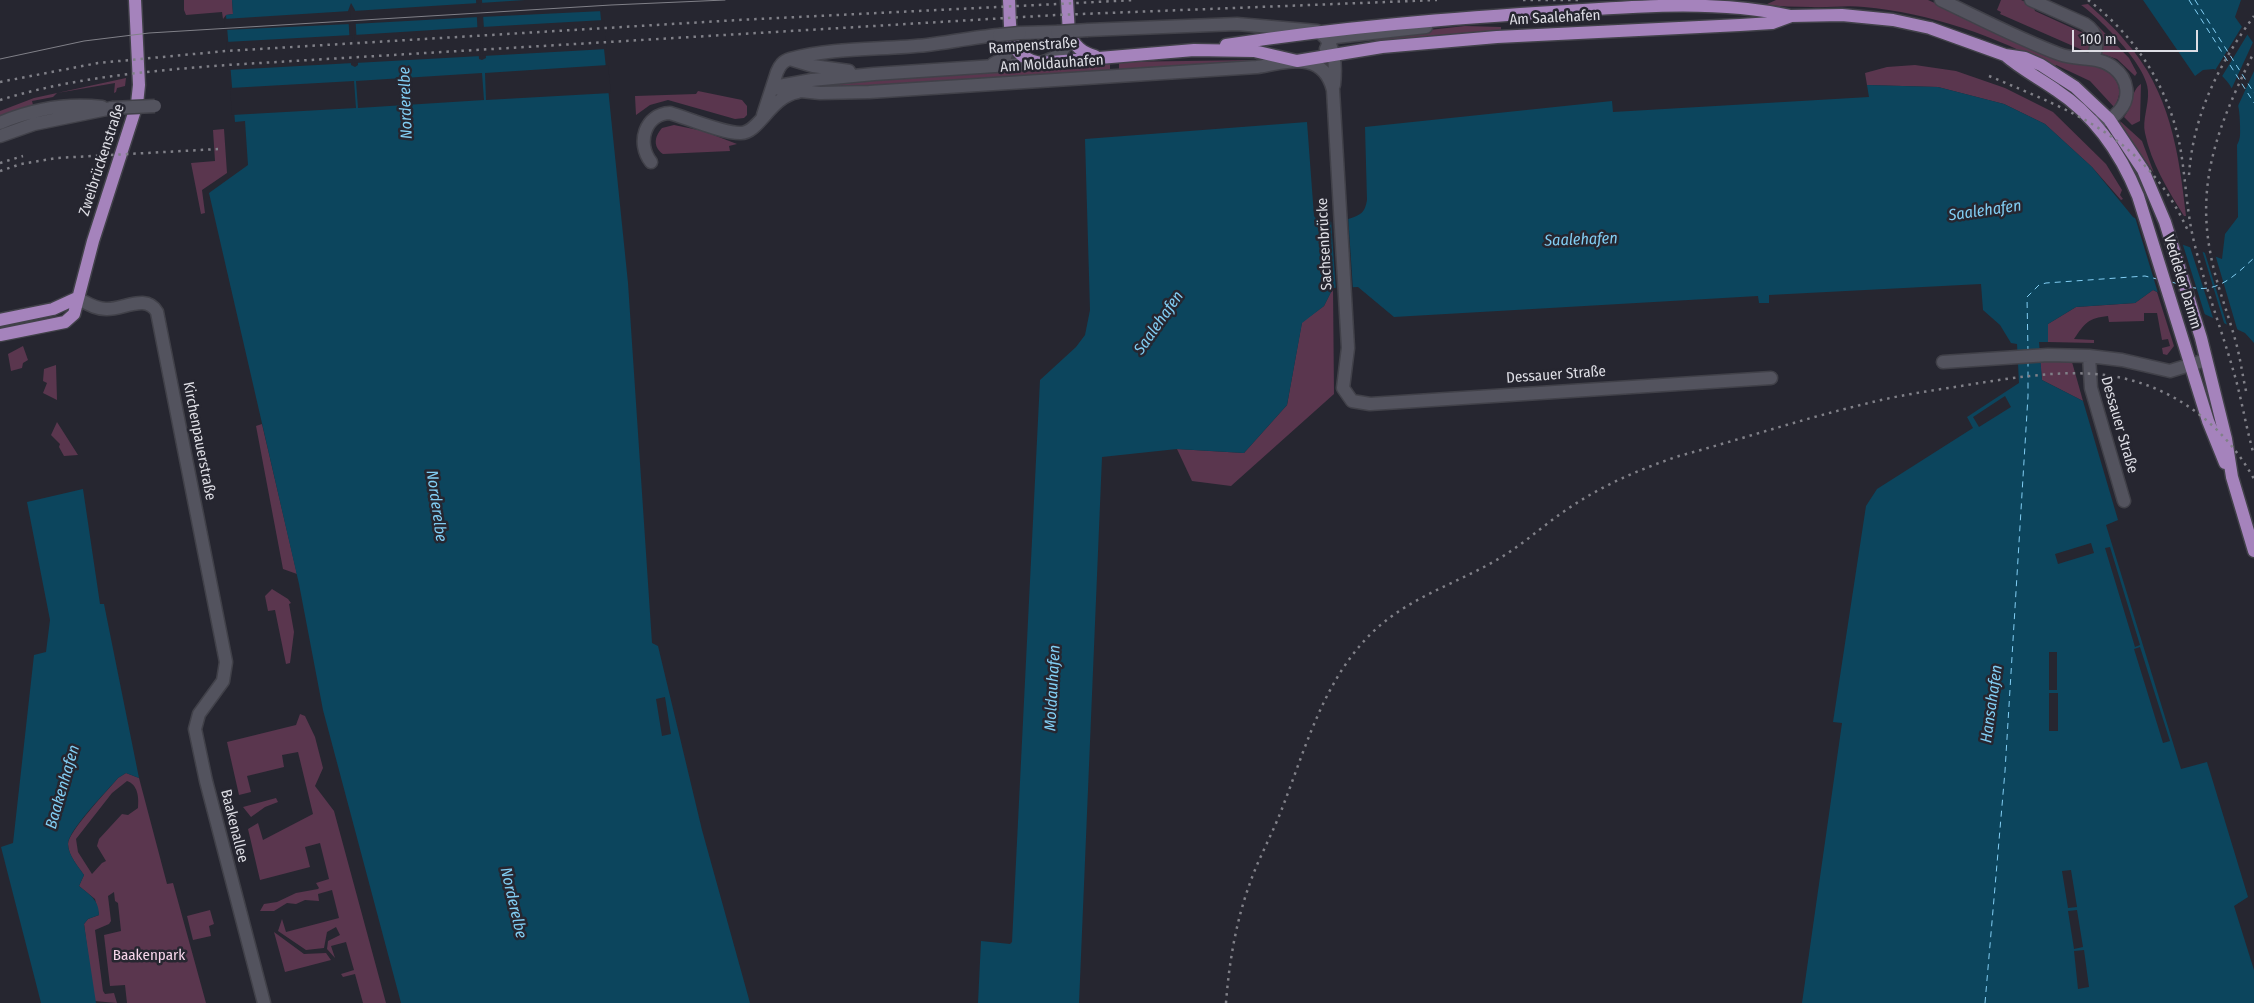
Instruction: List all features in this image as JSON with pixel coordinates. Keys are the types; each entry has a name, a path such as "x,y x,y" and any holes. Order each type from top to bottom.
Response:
{"main road":[{"name":"Zweibrückenstraße","path":"0,335 65,322 76,311 77,298 101,214 120,161 137,104 138,80 134,0"},
{"path":"1009,0 1010,36 1020,55 1029,60 1040,62"},
{"path":"1068,0 1063,33 1083,52 1100,56"},
{"name":"Am Saalehafen","path":"1317,31 1467,17 1672,5 1756,10 1791,16 1842,16 1893,20 1941,31 2005,55 2025,58 2058,75 2075,87 2109,119"},
{"name":"Am Saalehafen","path":"1330,55 1382,47 1497,37 1772,23 1791,16"},
{"name":"Rampenstraße","path":"1194,50 1317,31"},
{"name":"Rampenstraße","path":"1040,62 1194,50 1254,51 1297,61"},
{"name":"Am Moldauhafen","path":"1297,61 1330,55"},
{"name":"Am Saalehafen","path":"2005,55 2018,67 2068,98 2092,121"},
{"name":"Veddeler Damm","path":"2109,119 2143,170 2158,203 2206,360 2226,439 2232,477 2254,551"},
{"name":"Veddeler Damm","path":"2092,121 2124,166 2136,191 2216,443 2232,477"},
{"path":"0,320 54,309 77,298"}],"street":[{"path":"1944,0 2057,53 2093,60 2113,67 2126,84 2126,101 2119,111 2109,119 2092,121"},
{"path":"2031,0 2086,24 2093,30 2096,49 2093,60"},
{"name":"Am Saalehafen","path":"1328,42 1336,37 1419,28 1467,17"},
{"name":"Am Moldauhafen","path":"788,60 853,50 928,45 971,37 1063,33 1088,30 1237,24 1317,31"},
{"path":"1317,31 1328,42 1330,55 1328,76"},
{"path":"1040,62 1055,58 1063,51 1063,33"},
{"path":"993,64 1004,57 1010,36"},
{"name":"Sachsenbrücke","path":"1330,55 1335,64 1333,90 1348,348 1343,388 1346,395"},
{"path":"763,115 780,65 788,60"},
{"name":"Rampenstraße","path":"788,60 813,66 874,74"},
{"name":"Am Moldauhafen","path":"772,88 800,91 869,92 1257,67 1297,61"},
{"path":"1297,61 1319,66 1328,76"},
{"name":"Rampenstraße","path":"772,88 795,82 874,74 1040,62"},
{"name":"Sachsenbrücke","path":"1328,76 1333,90"},
{"path":"652,162 644,148 643,138 646,128 659,115 670,113 742,134 754,128 763,115 779,100 800,91"},
{"path":"0,123 34,112 79,104 112,108"},
{"path":"0,136 34,124 112,108 155,106"},
{"name":"Kirchenpauerstraße","path":"77,298 91,306 107,309 146,302 157,312 226,662"},
{"name":"Dessauer Straße","path":"2089,356 2091,388 2124,501"},
{"name":"Dessauer Straße","path":"1943,362 2016,357 2089,356 2122,360 2170,371 2206,360"},
{"name":"Dessauer Straße","path":"1346,395 1356,403 1370,404 1771,378"},
{"name":"Baakenallee","path":"226,662 223,681 199,714 195,729 206,781 264,1003"}],"green space":[{"path":"184,0 232,0 233,14 226,15 223,19 222,12 186,15"},
{"path":"1776,0 1928,0 1987,26 2106,70 2117,82 2119,96 2114,107 2090,81 2056,65 2054,68 1986,36 1938,20 1864,7 1765,5"},
{"path":"2001,0 2021,0 2033,5 2035,11 2081,32 2087,30 2091,37 2089,53 2000,14 2001,12 1997,10"},
{"path":"2088,4 2122,37 2141,61 2153,81 2170,124 2176,146 2186,216 2184,216 2172,196 2151,155 2144,128 2148,96 2146,81 2122,44 2081,5"},
{"path":"1465,26 1501,27 1501,33 1381,43 1366,37"},
{"path":"2098,26 2129,58 2137,73 2135,76 2117,59 2102,54"},
{"path":"1251,60 1251,62 1119,71 1119,62"},
{"path":"1110,62 1110,71 874,86 815,88 797,86"},
{"path":"1915,65 1956,71 2005,88 2053,112 2106,164 2122,190 2120,195 2123,199 2121,200 2092,167 2045,124 2004,104 1938,87 1867,85 1865,73 1887,67"},
{"path":"126,78 125,86 117,88 114,93 115,83 57,93"},
{"path":"2141,84 2140,121 2132,125 2124,117 2129,109 2135,90"},
{"path":"698,91 742,100 747,106 747,115 744,118 735,119 668,100 650,105 636,115 635,96 696,94"},
{"path":"57,93 53,97 32,101 33,105 0,116 0,111 34,98"},
{"path":"2120,121 2142,141 2154,173 2122,128"},
{"path":"674,125 703,131 737,144 729,146 730,151 663,154 656,145 657,135 662,128"},
{"path":"224,129 227,173 202,190 205,213 201,214 191,163 215,161 213,130"},
{"path":"1333,288 1334,394 1231,486 1192,481 1177,449 1244,453 1287,405 1302,322 1324,306"},
{"path":"2153,290 2157,292 2174,346 2167,355 2163,354 2162,348 2170,346 2168,339 2162,340 2157,313 2144,313 2144,321 2109,322 2108,316 2091,320 2084,325 2074,339 2094,340 2094,343 2048,342 2048,324 2076,307 2135,303"},
{"path":"23,346 28,360 23,363 22,368 11,371 8,354"},
{"path":"2040,361 2072,362 2083,401 2042,380"},
{"path":"56,365 57,400 43,393 47,383 43,381 44,369"},
{"path":"57,422 78,455 64,456 59,447 60,444 51,435"},
{"path":"262,424 297,574 283,569 256,426"},
{"path":"272,589 291,603 289,604 294,632 290,663 286,664 275,610 268,611 265,596"},
{"path":"300,714 305,716 315,737 323,768 315,786 334,811 386,1003 363,1003 355,974 343,977 341,974 354,970 346,942 331,946 335,958 327,949 328,941 340,935 336,927 327,932 324,948 306,950 278,931 282,919 286,932 339,918 332,890 318,894 319,901 305,900 296,904 287,903 274,911 260,911 264,904 277,902 296,893 318,889 316,883 329,879 320,843 305,847 310,867 260,880 248,829 258,823 263,840 313,814 298,752 282,755 284,767 247,776 251,792 239,795 227,742 296,725"},
{"name":"Baakenpark","path":"126,773 139,778 167,884 173,883 206,1003 127,1003 125,985 110,986 104,935 121,931 118,903 115,901 114,892 108,896 111,921 109,924 95,930 103,991 105,994 114,993 117,1003 94,1001 84,924 88,919 99,915 95,899 79,886 84,875 71,856 68,844 81,821 118,778","holes":["127,781 136,788 138,808 128,815 122,814 99,839 97,846 106,861 92,874 78,852 76,839 112,793"]},
{"path":"276,798 278,802 265,807 251,817 243,807"},
{"path":"210,910 214,924 209,926 211,936 193,940 187,916"},
{"path":"274,932 304,954 326,953 331,960 285,972"}],"water":[{"name":"Norderelbe","path":"232,0 476,0 479,59 482,60 486,58 482,0 599,0 628,283 652,643 658,646 702,830 750,1003 401,1003 323,710 299,584 209,193 248,165 245,121 235,122 226,15 233,14","holes":["351,3 355,10 358,65 355,67 351,65 348,11"]},
{"path":"2143,0 2241,0 2235,17 2254,44 2254,343 2245,333 2153,290 2135,303 2076,307 2048,324 2048,342 2039,342 2042,380 2083,401 2118,520 2106,525 2181,769 2207,762 2248,897 2234,906 2254,970 2254,1003 1802,1003 1842,723 1833,722 1866,506 1877,489 1973,428 1967,417 2019,383 2017,344 2011,343 2000,325 1983,310 1981,284 1769,295 1769,303 1759,303 1758,296 1394,317 1358,287 1333,288 1324,306 1302,323 1287,405 1244,453 1177,449 1102,457 1079,1003 978,1003 981,941 1010,944 1012,942 1040,380 1076,347 1085,335 1090,310 1085,139 1307,122 1314,216 1317,220 1333,222 1345,220 1362,213 1366,206 1365,127 1612,101 1613,112 1869,97 1867,85 1938,87 2004,104 2045,124 2092,167 2133,217 2181,244 2222,259 2225,234 2238,217 2237,145 2240,138 2240,116 2237,101 2231,87 2214,69 2203,70 2195,76"},
{"name":"Baakenhafen","path":"83,489 100,604 104,604 139,778 126,773 118,778 74,829 68,844 71,856 84,875 79,886 93,898 99,910 99,915 88,919 84,924 96,1003 41,1003 1,847 13,843 34,655 46,652 50,620 27,502"}],"pier":[{"path":"525,0 602,0 603,11 481,17 480,3"},
{"path":"479,3 479,17 353,24 353,11"},
{"path":"350,11 351,24 225,30 224,19"},
{"path":"604,20 607,49 483,56 482,27"},
{"path":"2243,25 2249,32 2221,78 2214,72"},
{"path":"480,27 481,56 355,63 354,35"},
{"path":"352,35 353,63 228,70 226,42"},
{"path":"2254,40 2254,71 2238,106 2230,92"},
{"path":"608,65 611,93 486,100 485,73"},
{"path":"482,73 484,100 358,108 356,81"},
{"path":"354,81 356,108 232,115 230,88"},
{"path":"1348,215 1353,290 1336,291 1331,220"},
{"path":"2135,217 2182,242 2205,315 2158,293"},
{"path":"2190,247 2202,250 2225,326 2214,321"},
{"path":"2204,250 2215,254 2238,332 2228,328"},
{"path":"2005,396 2011,407 1979,427 1973,417"},
{"path":"2091,543 2094,553 2058,564 2055,554"},
{"path":"2110,547 2140,645 2135,647 2105,548"},
{"path":"2140,647 2170,741 2163,743 2134,649"},
{"path":"2049,652 2057,652 2057,690 2049,690"},
{"path":"2049,693 2058,693 2058,731 2049,731"},
{"path":"665,697 671,734 662,736 656,699"},
{"path":"2071,870 2077,907 2068,908 2062,871"},
{"path":"2077,910 2083,947 2074,949 2068,911"},
{"path":"2084,950 2089,987 2078,989 2074,951"}],"ferry route":[{"path":"2189,0 2254,103"},
{"path":"2195,0 2254,93"},
{"path":"2190,287 2209,288 2225,282 2254,258"},
{"path":"2028,352 2027,297 2039,285 2145,276 2157,279"},
{"path":"2171,282 2179,284"},
{"path":"1985,1003 2005,771 2028,396 2028,363"}],"tram line":[{"path":"0,59 84,41 149,33 611,5 725,0"}],"railway":[{"path":"0,82 98,63 226,51 738,20 1136,0"},
{"path":"0,100 84,80 227,65 1056,15 1437,0"},
{"path":"1523,0 1578,0"},
{"path":"2088,0 2106,15 2136,48 2149,67 2169,108 2181,152 2192,234 2234,373 2254,455"},
{"path":"2189,175 2196,132 2210,91 2241,34 2254,16"},
{"path":"2246,391 2237,345 2212,262 2206,198 2209,172 2222,124 2254,52"},
{"path":"1989,76 2080,117 2106,133 2130,152 2152,174 2172,201 2189,233"},
{"path":"0,171 21,164 57,158 218,149"},
{"path":"0,163 23,156"},
{"path":"1226,1003 1234,942 1250,883 1279,816 1319,712 1343,668 1358,648 1376,629 1391,617 1423,597 1492,563 1569,508 1608,485 1650,466 1679,456 1821,415 1882,400 2013,378 2074,373 2115,376 2134,381 2171,396 2188,406 2204,418 2232,446 2254,479"}],"water label":[{"name":"Saalehafen","path":"1985,211"},
{"name":"Saalehafen","path":"1581,240"},
{"name":"Saalehafen","path":"1159,323"},
{"name":"Moldauhafen","path":"1053,688"},
{"name":"Hansahafen","path":"1992,704"}]}
